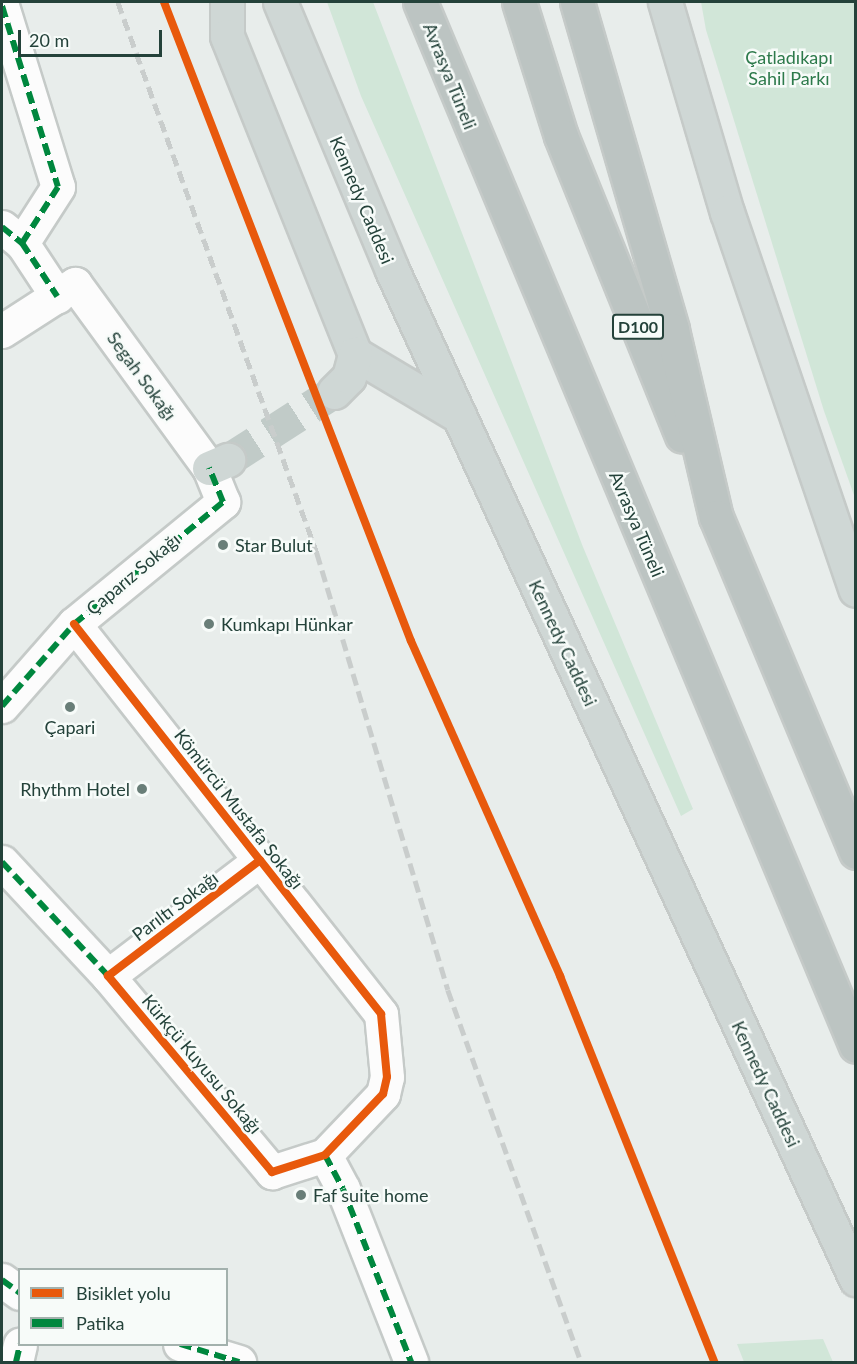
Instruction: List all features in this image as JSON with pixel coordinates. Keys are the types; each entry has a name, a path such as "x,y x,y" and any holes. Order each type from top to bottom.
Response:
{"highway":[{"name":"Avrasya Tüneli","path":"420,2 855,1046"},
{"name":"D100","path":"519,2 561,136 716,518"},
{"path":"577,2 672,330 716,518 855,852"}],"main road":[{"path":"227,2 227,36 355,354 349,377 334,392"},
{"name":"Kennedy Caddesi","path":"280,2 392,270 855,1280"},
{"path":"665,2 727,213 855,590"},
{"path":"355,354 459,416"}],"street":[{"path":"2,6 58,187 12,235"},
{"name":"Segah Sokağı","path":"12,235 66,290 218,464"},
{"path":"2,331 66,290"},
{"name":"Çaparız Sokağı","path":"2,706 74,624 223,502 218,464"},
{"name":"Kömürcü Mustafa Sokağı","path":"74,624 381,1014 387,1077 382,1094 325,1155"},
{"name":"Parıltı Sokağı","path":"108,976 260,860"},
{"name":"Kürkçü Kuyusu Sokağı","path":"2,862 108,976 272,1172 325,1155"},
{"path":"325,1155 343,1190 411,1362"},
{"path":"2,1280 18,1292"},
{"path":"16,1362 20,1346"},
{"path":"187,1346 239,1362"}],"green space":[{"path":"327,2 373,2 583,547 693,809 681,816 361,96"},
{"name":"Çatladıkapı Sahil Parkı","path":"701,2 855,2 855,498 824,411 706,30"},
{"path":"823,1339 833,1362 744,1362 737,1344"}],"tunnel":[{"path":"228,460 334,392"}],"railway":[{"path":"118,2 317,553 448,990 581,1362"}],"marked path":[{"path":"2,6 58,187 22,243"},
{"path":"2,227 22,243 57,296"},
{"path":"2,706 74,624 223,502 209,468"},
{"path":"2,862 111,979"},
{"path":"325,1155 343,1189 411,1362"},
{"path":"2,1280 18,1292"},
{"path":"16,1362 20,1346"},
{"path":"187,1346 239,1362"}],"cycle path":[{"path":"164,2 411,641 560,976 714,1362"},
{"path":"74,624 260,860 381,1014 387,1077 383,1094 325,1155 272,1172 108,976 260,860"}],"place":[{"name":"Star Bulut","path":"223,545"},
{"name":"Kumkapı Hünkar","path":"209,624"},
{"name":"Çapari","path":"70,707"},
{"name":"Rhythm Hotel","path":"142,789"},
{"name":"Faf suite home","path":"301,1195"}]}
